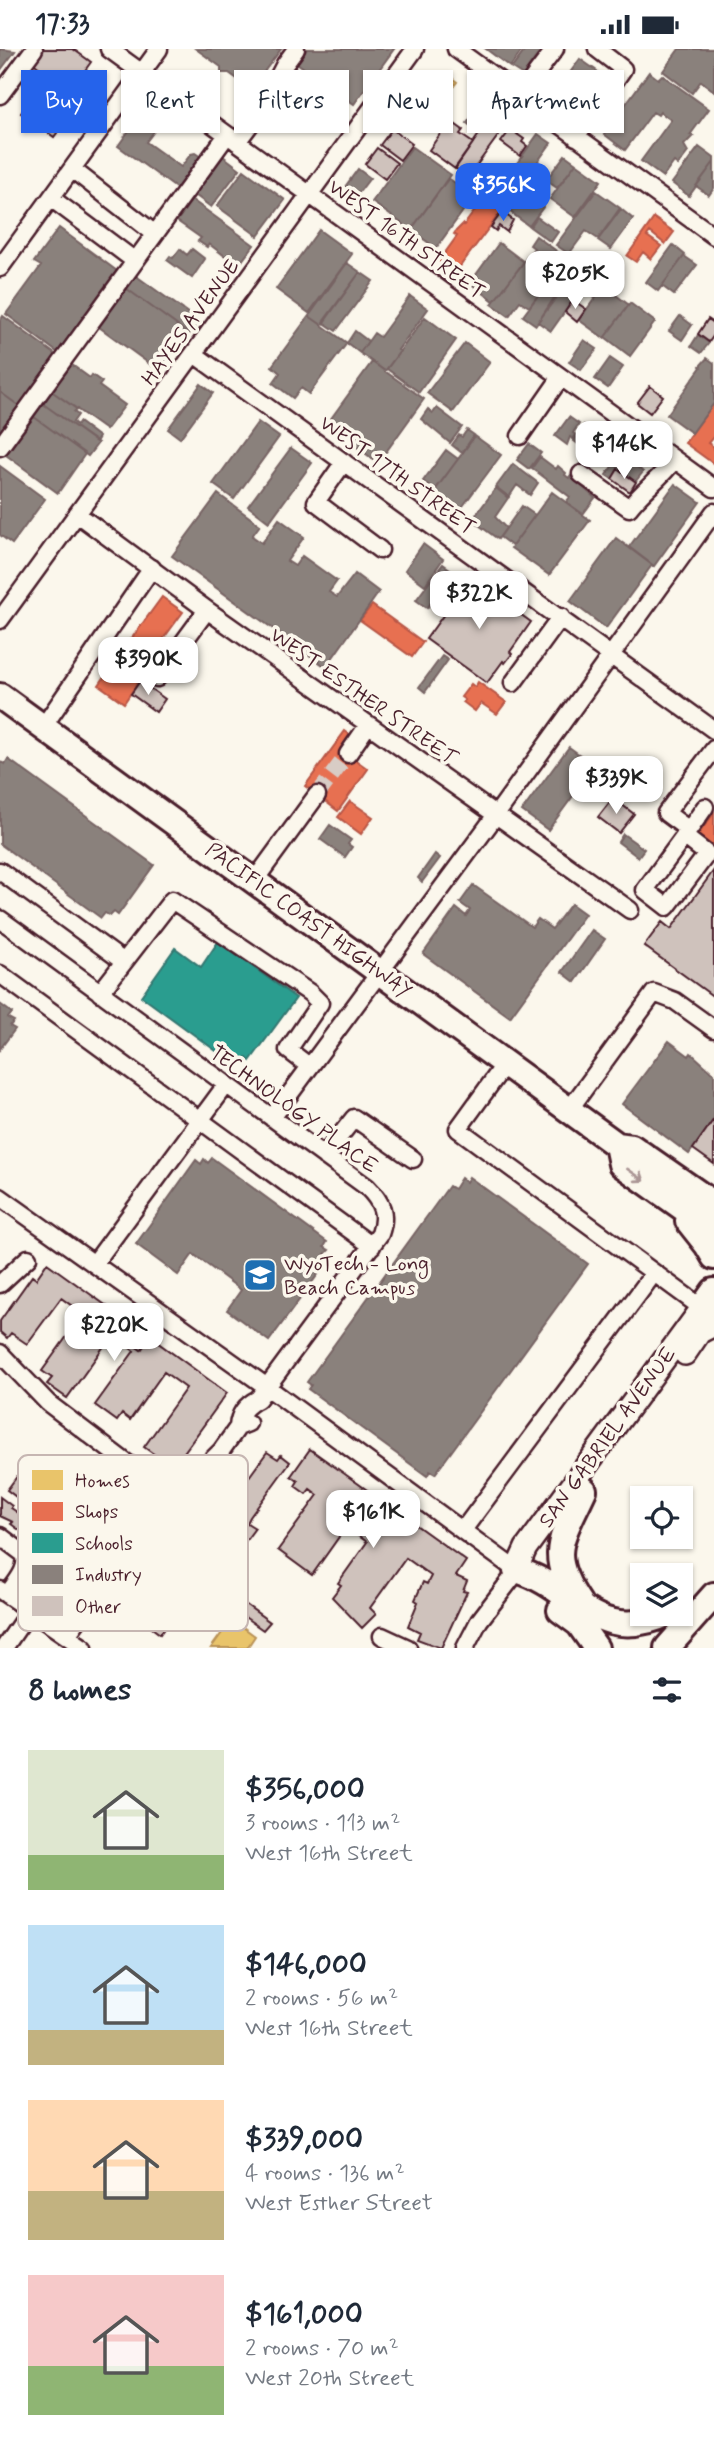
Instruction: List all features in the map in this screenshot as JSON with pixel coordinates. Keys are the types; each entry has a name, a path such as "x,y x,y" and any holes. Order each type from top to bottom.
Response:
{"highway":[{"name":"PACIFIC COAST HIGHWAY","path":"0,696 569,1110 714,1204"},
{"name":"PACIFIC COAST HIGHWAY","path":"627,1147 621,1164 714,1230"},
{"path":"627,1147 714,1184"},
{"path":"667,1196 708,1245 714,1257"},
{"path":"584,1490 564,1531 559,1553 565,1581 587,1613"},
{"path":"516,1570 532,1574 587,1613 600,1619 630,1623"},
{"path":"516,1570 525,1582 579,1624 596,1648"},
{"path":"693,1598 714,1583"},
{"path":"667,1648 714,1595"}],"main road":[{"name":"SAN GABRIEL AVENUE","path":"584,1490 701,1332 711,1310"},
{"name":"SAN GABRIEL AVENUE","path":"516,1570 526,1548 711,1310"}],"street":[{"path":"0,95 34,49"},
{"name":"WEST 16TH STREET","path":"109,49 138,70"},
{"path":"144,70 159,49"},
{"path":"0,447 155,234 232,138 261,110 296,49"},
{"name":"HAYES AVENUE","path":"0,620 415,49"},
{"path":"456,49 485,70"},
{"path":"539,70 555,49"},
{"path":"576,137 623,69 597,49"},
{"path":"0,268 121,102"},
{"name":"WEST 16TH STREET","path":"220,129 714,488"},
{"path":"571,133 714,236"},
{"path":"72,169 155,234"},
{"path":"51,198 135,261"},
{"name":"WEST 17TH STREET","path":"194,354 714,730"},
{"path":"520,436 561,377"},
{"path":"581,474 629,508 641,492 662,476 674,460"},
{"path":"344,462 316,502 380,549"},
{"path":"272,1118 496,815 714,512"},
{"name":"WEST ESTHER STREET","path":"78,513 207,610 630,910"},
{"path":"43,727 152,568"},
{"path":"157,678 207,610"},
{"path":"513,683 561,617"},
{"path":"348,754 369,725"},
{"path":"705,807 686,833 666,813 714,749"},
{"path":"255,880 317,795"},
{"path":"0,871 124,962"},
{"path":"100,993 172,900 310,993 320,1003 288,1050 309,1066"},
{"name":"TECHNOLOGY PLACE","path":"0,919 377,1196 383,1209 385,1219 372,1246 263,1393 257,1410 247,1423 239,1427 217,1455"},
{"path":"0,974 372,1246"},
{"path":"569,1110 653,993 675,1001 714,1029"},
{"path":"505,1064 457,1129 654,1273 711,1310"},
{"path":"94,1264 226,1085"},
{"path":"324,1156 354,1118 413,1159"},
{"path":"0,1198 94,1264 263,1393 463,1530 516,1570"},
{"path":"0,1284 28,1258"},
{"path":"463,1530 654,1273"},
{"path":"0,1353 48,1403 116,1455"},
{"name":"SAN GABRIEL AVENUE","path":"465,1648 479,1621 516,1570 534,1553 584,1490"},
{"path":"0,1536 18,1550"},
{"path":"4,1593 18,1575"},
{"path":"4,1648 18,1628"},
{"path":"60,1631 84,1648"},
{"name":"TECHNOLOGY PLACE","path":"66,1635 69,1631"},
{"path":"382,1636 408,1648"}],"building: Homes":[{"path":"223,1631 248,1631 255,1636 247,1648 211,1648"}],"building: Shops":[{"path":"485,197 503,209 455,273 439,261 457,236 454,234 456,231 464,225"},
{"path":"654,218 674,232 665,244 650,232 647,236 661,246 651,259 643,252 636,262 627,256"},
{"path":"714,403 714,436 708,443 714,447 714,464 685,443"},
{"path":"162,597 183,612 139,672 118,657"},
{"path":"372,605 423,642 412,657 360,620"},
{"path":"114,663 139,681 124,703 99,685"},
{"path":"478,682 506,702 497,714 481,703 475,711 463,702 465,700 461,697 471,684 475,687"},
{"path":"345,731 353,737 343,751 368,769 338,811 305,786"},
{"path":"350,801 373,817 361,834 338,817"},
{"path":"714,813 714,848 697,836"}],"building: Schools":[{"path":"218,942 296,998 250,1061 246,1057 242,1063 237,1059 234,1064 141,996 175,948 201,967"}],"building: Industry":[{"path":"0,49 15,51 0,71"},
{"path":"196,49 281,49 265,70 234,70 234,77 229,73 221,73 221,67"},
{"path":"307,49 394,49 379,70 363,70 363,92 354,104 349,100 349,70 307,70 297,63"},
{"path":"486,49 523,49 510,67"},
{"path":"526,49 542,49 527,70 512,68"},
{"path":"679,49 714,49 714,91 701,81 692,93 663,71"},
{"path":"580,59 596,70 572,70"},
{"path":"649,72 658,79 662,75 709,109 690,135 693,136 684,145 688,152 678,165 674,162 663,177 641,161 671,120 660,112 658,115 653,112 625,150 604,134 624,133 624,106"},
{"path":"127,133 153,133 146,142 181,167 191,154 195,153 201,157 180,191 118,146"},
{"path":"538,134 551,143 528,175 515,166"},
{"path":"412,147 451,175 411,230 372,202"},
{"path":"699,147 714,158 714,162 689,196 672,183"},
{"path":"219,153 240,169 211,207 191,192"},
{"path":"565,155 576,163 557,188 546,180"},
{"path":"714,162 714,188 709,195 696,186"},
{"path":"576,163 601,181 575,217 550,199"},
{"path":"358,169 370,178 354,199 342,191"},
{"path":"244,170 285,200 258,236 217,206"},
{"path":"448,178 474,196 436,248 411,230"},
{"path":"508,179 544,206 529,226 493,199"},
{"path":"596,191 620,208 598,239 586,231 569,254 556,245"},
{"path":"192,200 254,245 238,266 209,244 207,247 198,241 201,238 177,221"},
{"path":"621,209 633,219 611,249 598,240"},
{"path":"537,217 558,232 551,242 530,227"},
{"path":"59,228 121,274 61,355 6,314 41,266 34,262"},
{"path":"319,230 352,254 309,313 276,289"},
{"path":"536,236 566,258 529,307 520,301 509,316 492,304 534,248 530,245"},
{"path":"499,243 524,262 494,301 470,283"},
{"path":"673,245 685,255 658,291 646,282"},
{"path":"180,249 187,255 192,249 205,259 192,278 167,260 170,256 173,258"},
{"path":"684,256 697,265 674,295 662,286"},
{"path":"347,263 360,272 322,325 309,316"},
{"path":"557,270 568,277 536,325 523,316"},
{"path":"360,272 373,281 336,331 323,322"},
{"path":"132,273 199,321 189,334 123,286"},
{"path":"123,286 186,332 158,370 95,324"},
{"path":"604,286 629,305 604,338 579,320"},
{"path":"561,291 573,300 551,331 538,322"},
{"path":"410,296 428,309 385,371 360,353 374,333 380,337"},
{"path":"630,303 655,322 630,356 605,337"},
{"path":"3,316 59,357 22,408 0,392 0,321"},
{"path":"309,316 347,343 309,394 301,388 293,398 273,383 280,373 272,366"},
{"path":"680,316 692,325 682,340 669,331"},
{"path":"425,317 456,340 419,392 387,369"},
{"path":"355,331 368,341 360,353 347,343"},
{"path":"698,335 709,343 701,353 691,346"},
{"path":"584,340 597,349 581,370 569,362"},
{"path":"465,343 490,362 453,412 427,393"},
{"path":"610,358 623,367 608,388 595,379"},
{"path":"707,358 714,363 714,403 692,433 667,415"},
{"path":"68,362 90,378 92,375 102,382 99,386 125,405 106,430 50,390"},
{"path":"372,362 424,399 378,463 327,424"},
{"path":"201,384 213,393 180,438 168,429"},
{"path":"50,390 77,409 74,412 78,415 73,422 77,425 79,422 99,437 96,442 39,401"},
{"path":"0,392 22,408 0,437"},
{"path":"39,401 98,443 88,456 30,414"},
{"path":"437,408 462,427 450,443 421,419 428,409 433,413"},
{"path":"34,417 85,454 58,493 6,455"},
{"path":"569,417 579,424 573,433 576,435 573,439 570,437 567,445 555,436"},
{"path":"258,422 279,437 234,499 213,484"},
{"path":"584,425 594,433 586,444 584,442 581,446 574,441"},
{"path":"467,430 474,435 462,453 452,445 459,435 462,437"},
{"path":"475,436 501,455 460,510 434,492"},
{"path":"529,444 541,453 529,469 517,460"},
{"path":"291,448 312,463 269,522 248,506"},
{"path":"446,450 458,459 435,490 423,481"},
{"path":"621,454 626,458 629,454 632,457 630,461 643,472 635,482 619,469 612,479 606,475"},
{"path":"540,457 556,469 558,466 565,475 569,478 570,476 595,498 583,514 566,502 570,497 532,468"},
{"path":"513,464 538,483 530,495 517,485 509,497 496,487"},
{"path":"0,466 45,499 12,544 0,535"},
{"path":"675,484 700,502 654,566 629,547"},
{"path":"496,488 508,498 495,517 506,528 498,539 472,520"},
{"path":"552,492 590,520 549,575 511,548"},
{"path":"218,494 260,525 252,536 262,543 279,519 304,537 287,561 295,566 302,556 337,581 329,592 337,597 355,574 379,592 326,667 172,556"},
{"path":"522,506 535,515 512,546 500,537"},
{"path":"616,538 652,565 606,628 570,601"},
{"path":"423,544 443,559 425,585 405,570"},
{"path":"443,564 454,572 427,608 416,600"},
{"path":"442,656 448,660 425,692 419,687"},
{"path":"569,747 595,766 548,830 522,811"},
{"path":"8,759 154,865 118,915 114,912 110,916 105,913 101,918 0,844 0,762 5,764"},
{"path":"330,825 351,840 348,844 352,847 345,857 320,839"},
{"path":"623,834 644,849 638,857 618,842"},
{"path":"435,854 440,858 422,882 418,878"},
{"path":"473,885 532,927 538,919 552,929 571,904 585,914 510,1017 423,954 456,908 466,916 470,910 460,903"},
{"path":"592,930 605,939 575,982 562,972"},
{"path":"0,1004 12,1013 8,1018 14,1021 10,1026 15,1029 0,1049"},
{"path":"669,1041 689,1056 691,1053 714,1074 714,1119 689,1154 622,1104"},
{"path":"212,1158 327,1242 324,1247 329,1250 325,1254 330,1258 269,1341 227,1310 241,1290 193,1254 178,1275 136,1244 196,1160 201,1164 204,1159 208,1163"},
{"path":"469,1177 588,1264 435,1474 430,1471 427,1476 308,1389 311,1385 307,1382 449,1186 454,1189 461,1178 466,1182"}],"building: Other":[{"path":"41,49 73,49 91,62 85,70 42,70 32,62"},
{"path":"453,123 463,130 460,134 473,143 455,169 429,150 441,133 453,133"},
{"path":"389,133 397,133 412,144 400,160 380,145"},
{"path":"480,133 499,134 468,177 455,168"},
{"path":"508,133 518,133 527,146 520,156 501,142"},
{"path":"377,148 397,163 385,179 365,164"},
{"path":"502,212 513,220 507,232 499,226 496,231 491,227"},
{"path":"573,300 586,309 577,322 565,312"},
{"path":"708,319 714,323 714,335 709,342 698,334"},
{"path":"650,386 663,396 650,413 637,403"},
{"path":"618,469 636,482 630,492 612,479"},
{"path":"473,580 531,622 510,652 512,654 505,663 503,661 487,683 426,639 468,581"},
{"path":"140,681 165,699 156,712 131,694"},
{"path":"613,798 634,814 619,833 598,817"},
{"path":"714,870 714,997 644,946 662,922 671,929"},
{"path":"714,1119 714,1164 693,1149"},
{"path":"47,1263 122,1317 113,1330 141,1350 150,1337 227,1393 182,1455 155,1455 144,1447 186,1388 164,1372 130,1420 122,1414 117,1421 95,1405 134,1351 112,1335 67,1398 47,1384 52,1378 42,1371 83,1314 61,1298 27,1344 11,1333 7,1338 0,1332 0,1321 32,1276 36,1279"},
{"path":"310,1449 466,1561 456,1576 467,1581 463,1591 467,1592 441,1648 417,1639 420,1632 408,1626 423,1582 427,1584 431,1576 406,1558 370,1608 376,1614 362,1628 332,1597 341,1585 338,1583 367,1542 346,1527 312,1575 278,1550 318,1495 310,1489 306,1494 295,1486 298,1481 291,1476"},
{"path":"267,1452 278,1459 281,1455 290,1462 248,1521 248,1478"},
{"path":"18,1475 18,1498 7,1490"},
{"path":"0,1497 18,1513 18,1529 11,1524 13,1522 0,1516"},
{"path":"248,1524 255,1528 248,1538"},
{"path":"248,1606 270,1622 263,1630 248,1619"}],"tunnel":[{"path":"317,795 348,754"}],"place":[{"name":"WyoTech - Long Beach Campus","path":"260,1275"}]}
